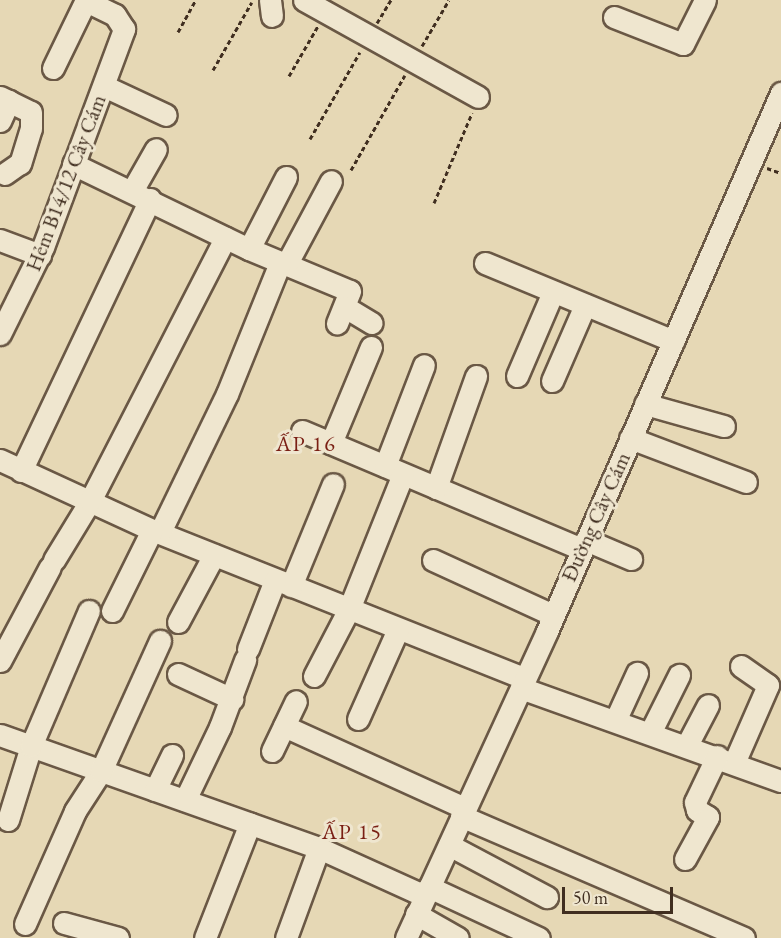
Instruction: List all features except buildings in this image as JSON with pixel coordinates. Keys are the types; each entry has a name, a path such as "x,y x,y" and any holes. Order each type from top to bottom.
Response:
{"street":[{"path":"304,0 412,63 478,97"},
{"path":"614,17 683,44 705,0"},
{"path":"53,68 86,1"},
{"name":"Hẻm B14/12 Cây Cám","path":"0,334 40,255 124,29 115,15 86,1"},
{"path":"104,86 166,115"},
{"name":"Đường Cây Cám","path":"406,938 523,683 781,93"},
{"path":"0,121 5,99 31,112 31,128 20,163 4,174"},
{"path":"21,471 141,195 156,149"},
{"path":"73,164 141,195 225,238 350,291 341,316 372,323"},
{"path":"249,249 286,177"},
{"path":"112,611 227,394 283,264 331,181"},
{"path":"0,662 52,563 90,501 225,238"},
{"path":"0,240 40,255"},
{"path":"485,263 673,341"},
{"path":"517,375 553,292"},
{"path":"552,381 585,305"},
{"path":"331,443 371,347"},
{"path":"314,676 349,609 394,470 424,365"},
{"path":"436,488 476,376"},
{"path":"645,404 723,426"},
{"path":"302,431 436,488 584,544 631,559"},
{"path":"630,438 746,482"},
{"path":"0,460 156,531 398,628 615,721 687,745 781,781"},
{"path":"185,800 232,699 247,655 333,484"},
{"path":"178,622 214,555"},
{"path":"433,560 553,615"},
{"path":"8,820 31,746 89,611"},
{"path":"358,719 398,628"},
{"path":"25,924 75,811 101,771 160,641"},
{"path":"685,859 708,817 697,810 695,802 726,760 768,685 741,666"},
{"path":"615,721 637,673"},
{"path":"178,674 232,699"},
{"path":"650,733 679,675"},
{"path":"272,751 296,701"},
{"path":"687,745 708,705"},
{"path":"284,726 463,812 744,938"},
{"path":"0,735 319,848 424,899 539,938"},
{"path":"155,790 171,755"},
{"path":"205,938 250,823"},
{"path":"449,845 547,897"},
{"path":"286,938 319,848"},
{"path":"424,899 458,938"},
{"path":"64,923 88,934 118,938"}],"path":[{"path":"177,32 196,0"},
{"path":"213,70 253,0"},
{"path":"310,139 390,0"},
{"path":"351,170 449,0"},
{"path":"289,76 326,12"},
{"path":"434,203 478,97"}],"district":[{"name":"ẤP 16","path":"306,444"},
{"name":"ẤP 15","path":"352,832"}]}
